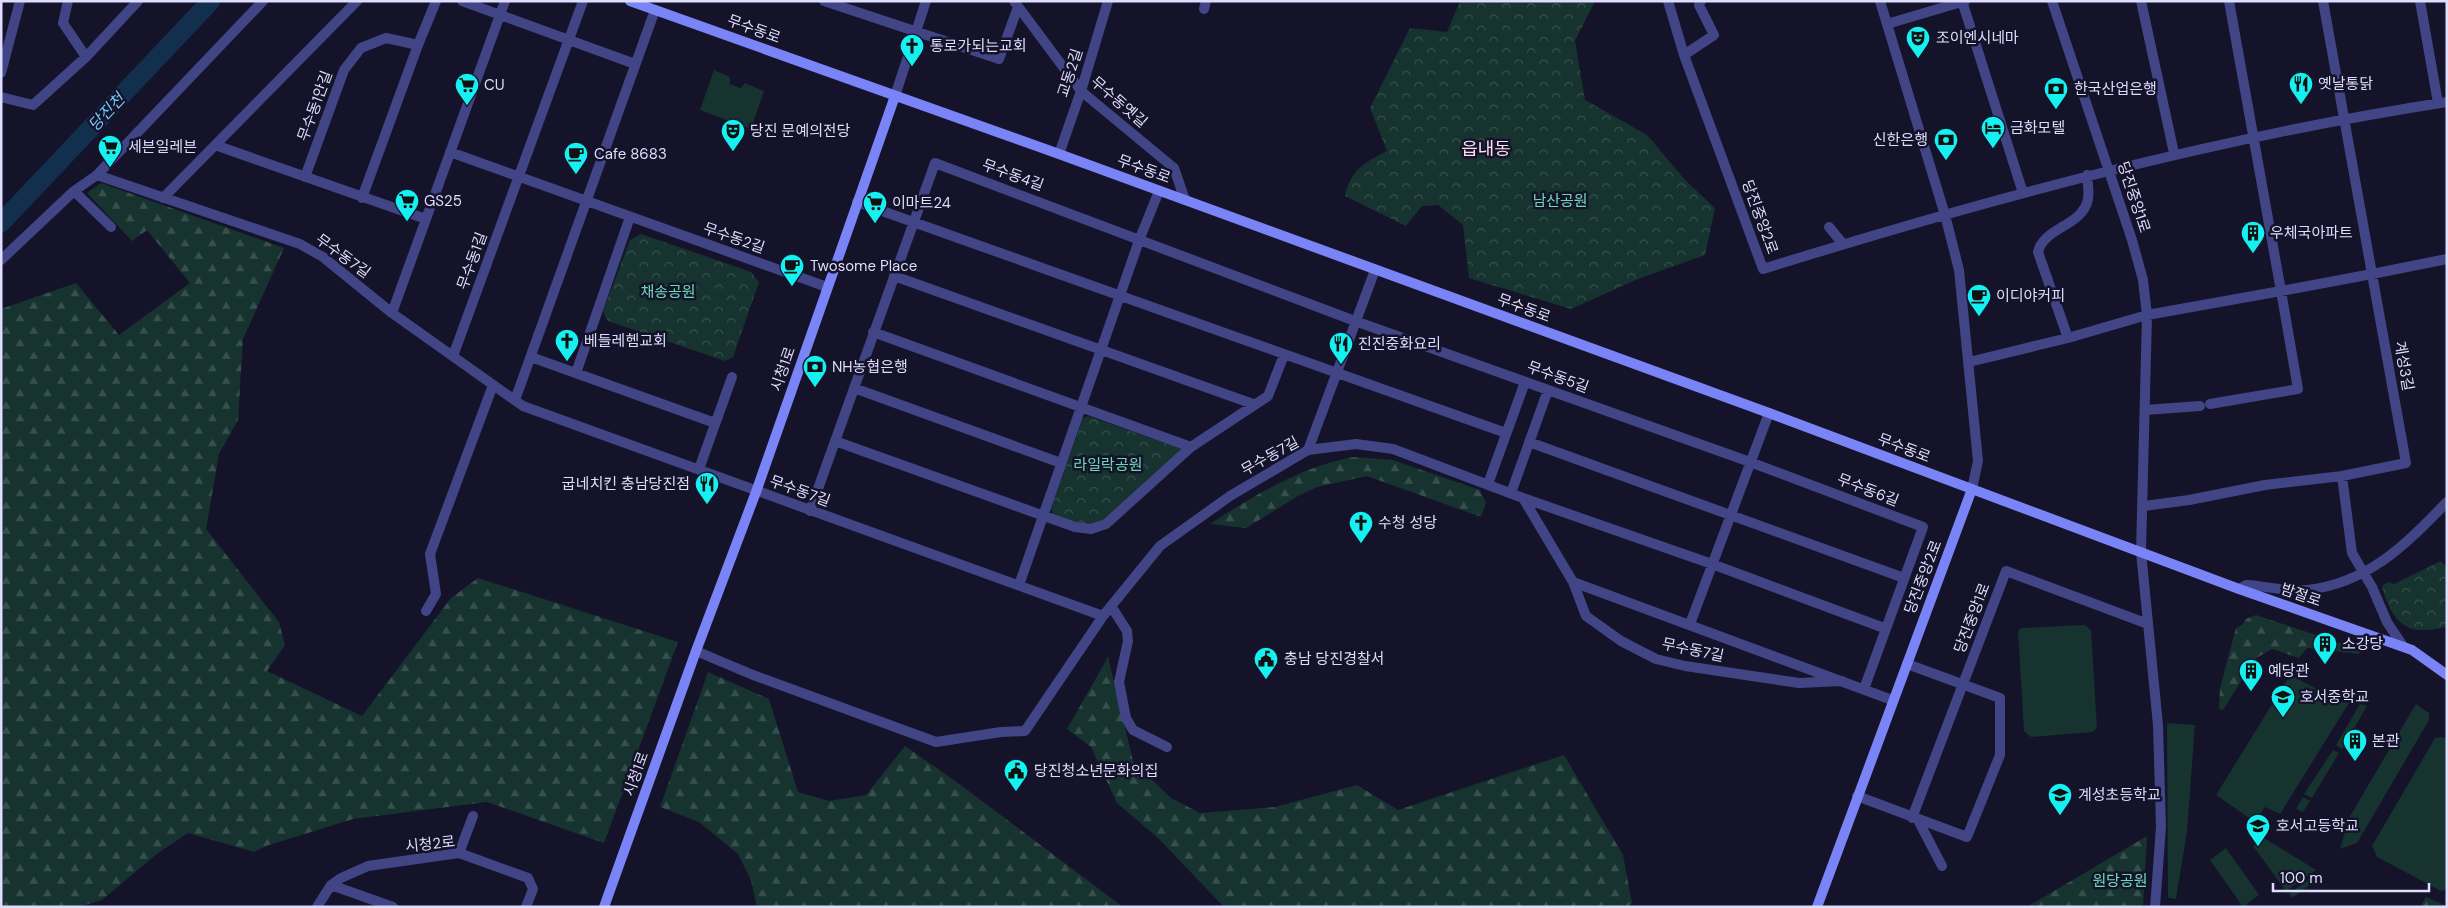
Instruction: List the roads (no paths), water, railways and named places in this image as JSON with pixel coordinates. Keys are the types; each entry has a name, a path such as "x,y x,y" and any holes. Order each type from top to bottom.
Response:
{"street":[{"path":"1,73 20,1"},
{"path":"68,1 63,23 86,57"},
{"path":"1,97 33,105 86,57 138,1"},
{"path":"1,260 74,191 97,175 263,1"},
{"name":"무수동1안길","path":"163,198 357,1"},
{"path":"362,198 436,1"},
{"path":"462,1 635,64"},
{"path":"392,313 505,1"},
{"name":"무수동1길","path":"453,356 583,1"},
{"name":"무수동로","path":"630,1 1059,154 1769,413 2142,552"},
{"path":"824,1 999,59 1016,4"},
{"path":"853,12 857,1"},
{"path":"895,96 926,1"},
{"name":"교동2길","path":"1059,154 1081,91 1108,1"},
{"name":"당진중앙2로","path":"1668,1 1684,55 1763,268 2110,169"},
{"path":"1684,55 1714,35 1699,5 1701,1"},
{"name":"당진중앙2로","path":"1818,907 1892,700 1972,489 1978,461 1959,270 1945,215 1880,1"},
{"name":"당진중앙1로","path":"2052,1 2110,169 2143,280 2147,315 2142,552 2158,725 2160,827 2155,907"},
{"path":"2141,1 2174,153"},
{"path":"2146,410 2205,405 2298,389 2255,138 2229,1"},
{"name":"계성3길","path":"2323,1 2406,462 2342,476"},
{"path":"2110,169 2174,153 2442,103 2420,1"},
{"path":"1887,24 1963,2 2023,193"},
{"name":"무수동옛길","path":"1016,4 1081,91 1174,168 1185,200"},
{"path":"515,400 655,10"},
{"name":"무수동1안길","path":"305,177 344,70 361,48 386,38 418,45"},
{"name":"시청1로","path":"604,907 696,651 756,492 895,96"},
{"path":"216,144 362,198 426,219"},
{"path":"450,152 585,202"},
{"name":"무수동4길","path":"810,511 935,163 1140,238 1355,321"},
{"name":"무수동7길","path":"97,175 300,244 323,257 392,313 522,406 1103,616"},
{"path":"2068,338 2038,252 2040,244 2082,213 2088,200 2087,175"},
{"path":"74,191 111,227"},
{"path":"1019,585 1120,294 1159,191"},
{"name":"무수동2길","path":"585,202 827,286"},
{"path":"857,202 1120,294 1284,355 1506,433"},
{"path":"576,373 630,218"},
{"path":"1829,227 1843,244"},
{"path":"1969,362 2068,338 2147,315 2447,259"},
{"path":"1308,450 1375,270"},
{"path":"894,276 1253,404"},
{"name":"무수동5길","path":"1355,321 1750,462"},
{"path":"874,332 1191,447"},
{"path":"835,441 1084,529 1106,524 1191,447 1253,404 1268,396 1284,355"},
{"path":"531,357 715,423"},
{"path":"698,469 732,377"},
{"path":"1488,484 1525,382"},
{"path":"426,611 436,594 430,554 492,385"},
{"path":"854,388 1061,463"},
{"path":"1511,493 1548,390"},
{"path":"1690,624 1769,413"},
{"path":"1529,442 1904,578"},
{"name":"무수동7길","path":"696,651 753,675 936,742 1001,732 1025,731 1103,616 1160,546 1230,496 1308,450 1356,444 1393,448 1523,498 1712,564"},
{"name":"무수동6길","path":"1750,462 1923,528 1884,628 1864,689"},
{"path":"2144,506 2189,500 2264,485 2342,476 2352,553 2372,587 2387,622 2403,646"},
{"name":"무수동7길","path":"1523,498 1573,582 1586,616 1621,641 1656,659 1685,666 1799,683 1842,681"},
{"path":"2239,589 2246,585 2308,590 2338,583 2364,574 2398,549 2447,502"},
{"name":"밤절로","path":"2142,552 2239,589 2403,646 2412,650 2447,675"},
{"path":"1712,564 1884,628"},
{"name":"당진중앙1로","path":"1915,819 2006,571 2148,624"},
{"name":"무수동7길","path":"1573,582 1892,700"},
{"path":"1111,606 1127,631 1128,641 1119,682 1126,718 1133,730 1167,747"},
{"path":"1857,796 1967,837 2000,755 2000,698 1907,664"},
{"path":"459,853 473,816"},
{"path":"1915,819 1942,866"},
{"name":"시청2로","path":"317,907 331,885 341,878 368,866 459,853 528,878 533,889 526,907"},
{"path":"354,893 349,889 353,879 368,866"},
{"path":"331,885 393,907"}],"waterway":[{"name":"당진천","path":"1,223 211,1"}],"place":[{"name":"조이엔시네마","path":"1918,59"},
{"name":"통로가되는교회","path":"912,67"},
{"name":"옛날통닭","path":"2301,105"},
{"name":"CU","path":"467,106"},
{"name":"한국산업은행","path":"2056,110"},
{"name":"금화모텔","path":"1993,149"},
{"name":"당진 문예의전당","path":"733,152"},
{"name":"신한은행","path":"1946,161"},
{"name":"세븐일레븐","path":"110,168"},
{"name":"Cafe 8683","path":"576,175"},
{"name":"GS25","path":"407,222"},
{"name":"이마트24","path":"875,224"},
{"name":"우체국아파트","path":"2253,254"},
{"name":"Twosome Place","path":"792,287"},
{"name":"이디야커피","path":"1979,317"},
{"name":"베들레헴교회","path":"567,362"},
{"name":"진진중화요리","path":"1341,365"},
{"name":"NH농협은행","path":"815,388"},
{"name":"굽네치킨 충남당진점","path":"707,505"},
{"name":"수청 성당","path":"1361,544"},
{"name":"소강당","path":"2325,665"},
{"name":"충남 당진경찰서","path":"1266,680"},
{"name":"예당관","path":"2251,692"},
{"name":"호서중학교","path":"2283,718"},
{"name":"본관","path":"2355,762"},
{"name":"당진청소년문화의집","path":"1016,792"},
{"name":"계성초등학교","path":"2060,816"},
{"name":"호서고등학교","path":"2258,847"}],"district":[{"name":"읍내동","path":"1486,149"}],"park label":[{"name":"남산공원","path":"1560,201"},
{"name":"채송공원","path":"668,292"},
{"name":"라일락공원","path":"1108,465"},
{"name":"원당공원","path":"2120,881"}]}
